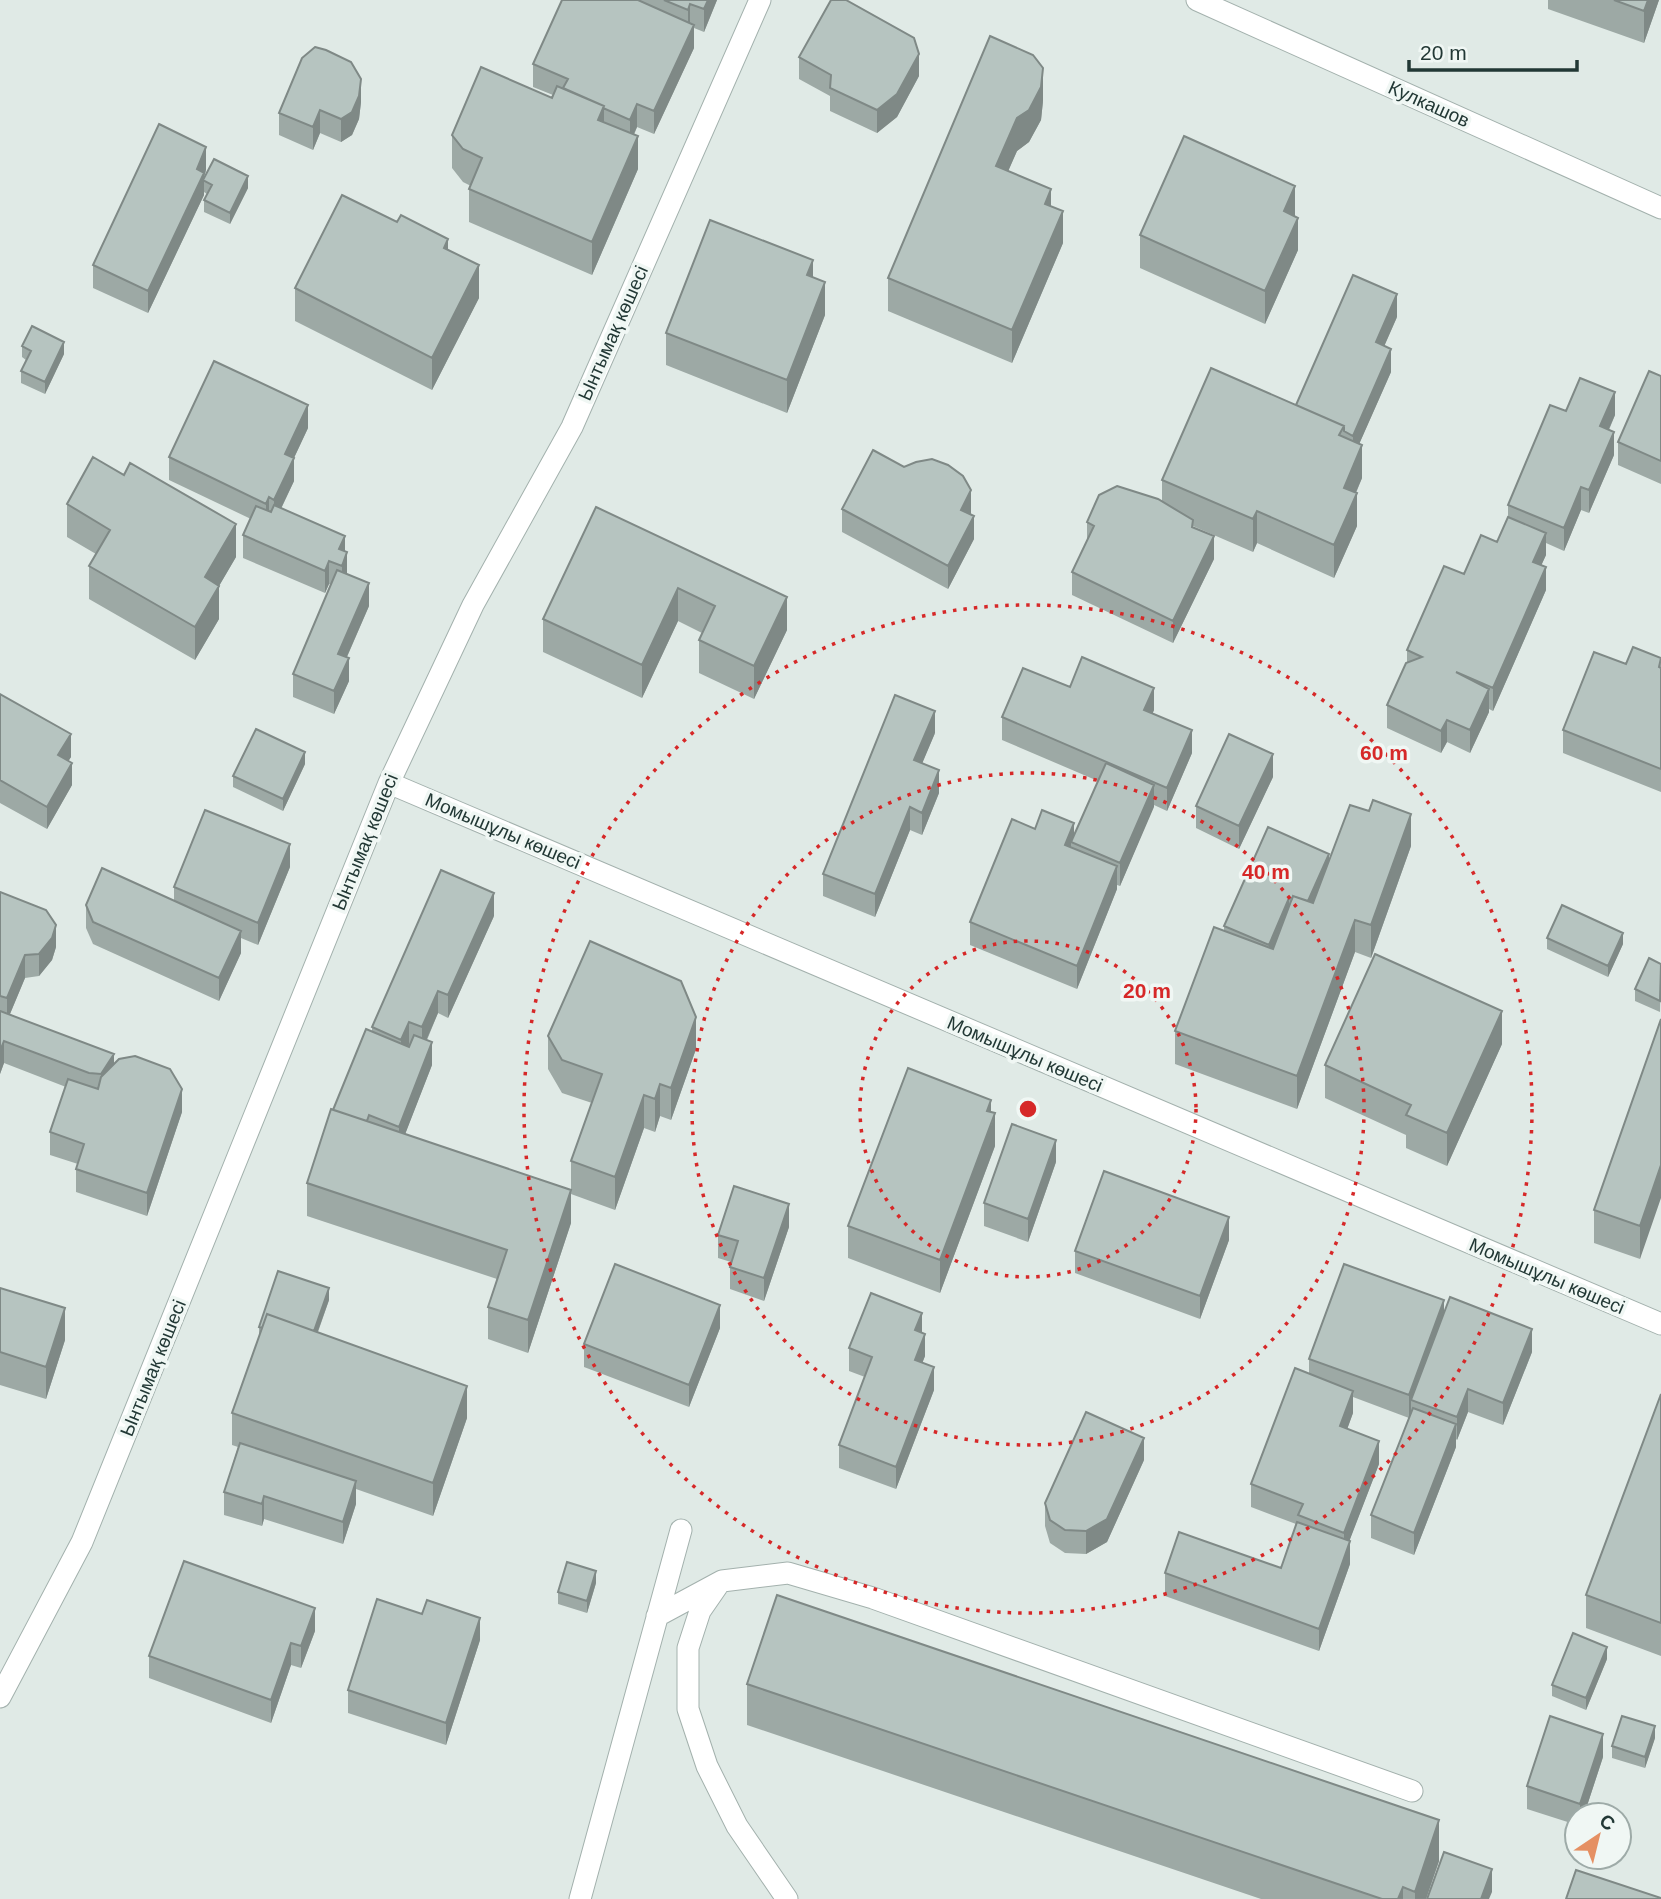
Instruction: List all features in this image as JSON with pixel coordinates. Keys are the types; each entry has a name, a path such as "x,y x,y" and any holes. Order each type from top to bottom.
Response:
{"street":[{"name":"Ынтымақ көшесі","path":"0,1697 82,1542 389,783 473,605 572,427 760,0"},
{"name":"Кулкашов","path":"1197,0 1661,208"},
{"name":"Момышұлы көшесі","path":"389,783 1661,1324"},
{"path":"580,1899 681,1530"},
{"path":"657,1616 722,1581 789,1573 873,1598 1412,1791"},
{"path":"722,1581 700,1611 688,1648 688,1709 707,1766 737,1826 787,1899"}],"building":[{"path":"562,0 638,0 694,25 654,111 637,104 630,120 563,88 568,79 533,64"},
{"path":"664,0 708,0 704,9 690,4 688,10"},
{"path":"831,0 846,0 914,38 919,54 897,94 877,110 830,88 831,75 799,57"},
{"path":"1614,0 1648,0 1644,11"},
{"path":"990,36 1033,55 1043,68 1041,87 1029,110 1017,118 996,166 1051,189 1045,204 1063,211 1012,330 888,278"},
{"path":"315,47 351,62 361,79 359,96 352,112 341,119 320,110 313,127 279,113 302,58"},
{"path":"481,67 552,98 557,86 604,106 598,120 638,136 592,242 469,189 482,158 463,149 452,135"},
{"path":"159,124 206,147 197,169 204,173 148,291 93,265"},
{"path":"1184,136 1295,186 1284,211 1298,218 1265,291 1140,235"},
{"path":"214,159 248,176 230,213 204,200 212,185 203,180"},
{"path":"342,195 397,222 401,215 448,239 444,248 479,265 432,358 295,288"},
{"path":"710,220 813,260 807,275 825,282 787,380 666,333"},
{"path":"1353,275 1397,294 1376,342 1391,349 1353,436 1344,431 1344,426 1296,405"},
{"path":"32,326 64,342 45,382 21,371 31,351 22,346"},
{"path":"214,361 308,405 285,454 294,458 274,500 269,497 266,504 169,457"},
{"path":"1211,368 1344,426 1339,435 1362,445 1344,488 1357,493 1334,545 1257,511 1253,519 1162,480"},
{"path":"1649,371 1661,376 1661,461 1618,442"},
{"path":"1580,378 1615,392 1600,426 1614,432 1589,490 1581,487 1564,528 1508,505 1550,405 1566,411"},
{"path":"873,450 904,467 932,459 948,465 963,476 971,490 961,510 974,516 948,566 842,509"},
{"path":"93,457 124,475 130,463 236,524 205,577 219,586 195,627 89,566 110,530 67,504"},
{"path":"1117,486 1158,499 1193,520 1192,527 1214,536 1173,621 1072,572 1094,526 1087,522 1099,495"},
{"path":"274,505 345,536 339,549 347,552 342,566 329,561 325,571 243,535 256,506 271,512"},
{"path":"596,507 787,597 754,666 699,640 715,606 678,588 642,665 543,619"},
{"path":"1508,517 1546,533 1533,562 1546,567 1493,688 1456,672 1489,689 1470,730 1447,720 1441,731 1387,705 1406,663 1422,657 1407,650 1444,566 1464,574 1481,535 1497,542"},
{"path":"337,570 369,583 338,654 349,658 334,691 293,674"},
{"path":"1633,647 1661,658 1661,769 1563,730 1594,652 1626,664"},
{"path":"1082,657 1154,688 1144,710 1192,730 1167,788 1002,717 1023,668 1070,687"},
{"path":"0,694 71,734 58,755 72,763 47,807 0,780"},
{"path":"895,695 935,711 914,760 939,770 922,813 910,807 875,894 823,874"},
{"path":"256,729 305,752 283,799 233,776"},
{"path":"1229,734 1273,754 1239,826 1196,806"},
{"path":"1106,763 1154,785 1120,863 1071,842"},
{"path":"1373,800 1411,814 1371,925 1355,920 1297,1076 1175,1031 1214,927 1273,949 1293,896 1313,903 1350,805 1369,811"},
{"path":"205,810 290,844 258,923 174,887"},
{"path":"1042,810 1074,823 1065,845 1117,866 1077,966 970,922 1012,819 1035,829"},
{"path":"1268,827 1329,854 1308,901 1293,896 1292,899 1289,898 1269,945 1224,926"},
{"path":"102,868 241,931 219,978 93,922 86,905"},
{"path":"441,870 494,893 448,995 438,991 422,1027 409,1022 401,1040 372,1027"},
{"path":"0,892 46,910 56,925 52,938 39,954 25,955 7,998 0,996"},
{"path":"1562,905 1623,933 1608,966 1547,938"},
{"path":"590,941 681,981 696,1017 671,1088 660,1084 655,1099 644,1095 615,1177 571,1161 602,1074 562,1060 548,1036"},
{"path":"1375,954 1502,1011 1447,1133 1406,1115 1411,1105 1325,1065"},
{"path":"1649,958 1661,964 1660,1001 1635,989"},
{"path":"0,1011 114,1054 101,1074 89,1073 4,1041 0,1051"},
{"path":"1661,1019 1661,1165 1640,1226 1594,1210"},
{"path":"366,1029 409,1047 414,1035 432,1042 399,1127 369,1115 367,1121 333,1110"},
{"path":"135,1056 170,1069 182,1089 147,1193 76,1169 84,1144 50,1132 68,1079 98,1089 101,1077 119,1059"},
{"path":"908,1068 991,1100 987,1111 995,1113 940,1260 848,1226"},
{"path":"331,1109 571,1190 528,1320 488,1307 507,1250 307,1183"},
{"path":"1012,1124 1056,1140 1028,1219 984,1203"},
{"path":"1104,1171 1229,1217 1200,1296 1075,1251"},
{"path":"734,1186 789,1204 764,1278 730,1267 738,1241 718,1235"},
{"path":"615,1264 720,1305 689,1385 584,1344"},
{"path":"1344,1264 1444,1300 1409,1395 1309,1359"},
{"path":"278,1271 329,1288 314,1331 267,1314 262,1328 259,1327"},
{"path":"0,1288 65,1308 46,1367 0,1352"},
{"path":"871,1293 922,1313 915,1330 925,1334 915,1360 934,1367 896,1467 839,1445 872,1357 849,1348"},
{"path":"1450,1297 1532,1329 1503,1403 1468,1389 1457,1417 1411,1400"},
{"path":"267,1314 467,1386 433,1483 232,1413"},
{"path":"1295,1368 1353,1391 1340,1426 1379,1441 1344,1533 1298,1515 1303,1504 1251,1484"},
{"path":"1661,1394 1661,1623 1586,1595"},
{"path":"1413,1408 1456,1424 1414,1533 1371,1515"},
{"path":"1086,1412 1144,1438 1107,1519 1086,1531 1065,1530 1050,1520 1045,1503"},
{"path":"240,1443 356,1481 343,1522 264,1496 262,1504 224,1492"},
{"path":"1297,1522 1350,1541 1319,1629 1165,1573 1179,1532 1281,1568"},
{"path":"184,1561 315,1608 301,1646 291,1643 271,1700 149,1656"},
{"path":"567,1562 596,1571 587,1601 558,1592"},
{"path":"777,1595 1439,1820 1415,1892 1403,1887 1398,1899 1382,1899 747,1684"},
{"path":"377,1599 422,1614 427,1600 480,1618 446,1723 348,1690"},
{"path":"1573,1633 1607,1647 1586,1698 1552,1685"},
{"path":"1550,1716 1603,1734 1581,1801 1571,1801 1527,1786"},
{"path":"1622,1716 1655,1726 1645,1757 1612,1746"},
{"path":"1444,1852 1492,1869 1481,1899 1427,1899"},
{"path":"1576,1871 1661,1898 1661,1899 1566,1899"}]}
